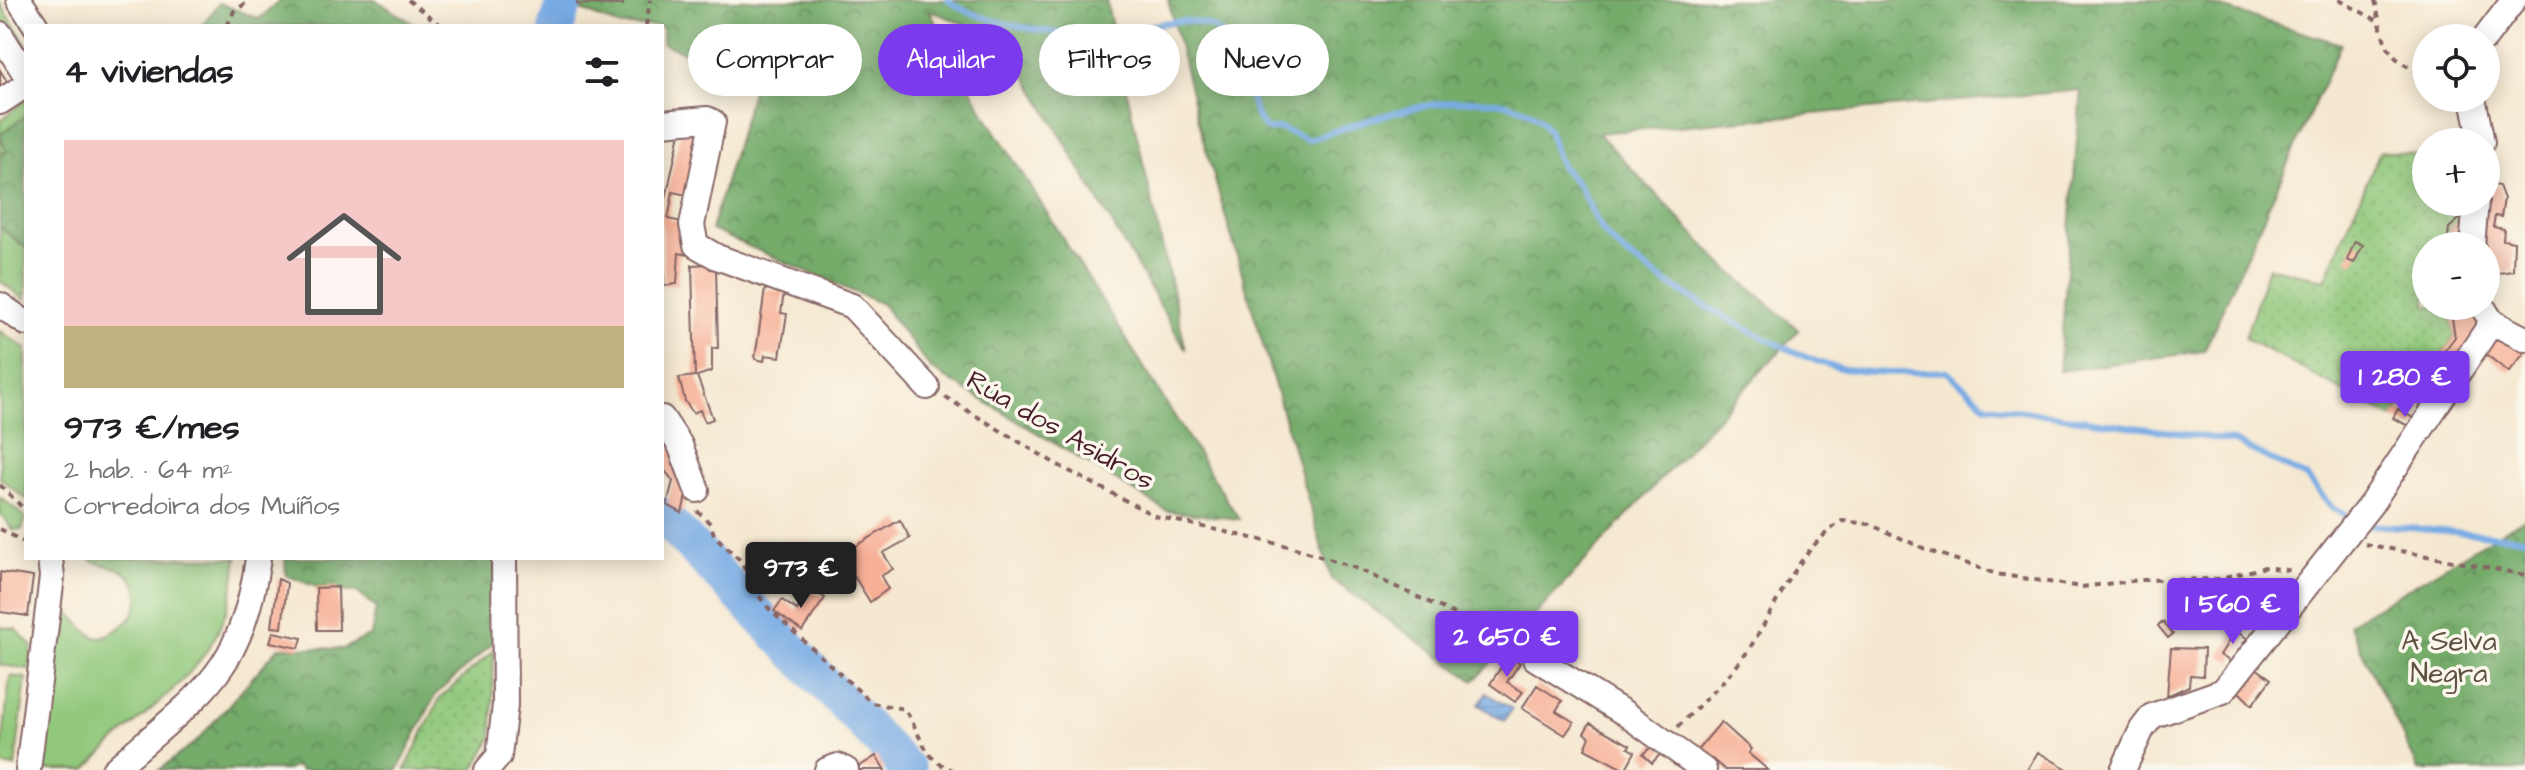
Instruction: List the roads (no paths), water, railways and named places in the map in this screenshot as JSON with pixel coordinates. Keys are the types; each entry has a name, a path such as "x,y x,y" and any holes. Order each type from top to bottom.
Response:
{"street":[{"path":"19,0 35,24"},
{"path":"2496,24 2514,0"},
{"path":"0,34 24,72"},
{"path":"0,102 24,86"},
{"name":"Rúa dos Asidros","path":"664,123 707,119 713,122 692,225 696,245 717,257 852,306 927,387"},
{"path":"0,305 24,322"},
{"path":"2123,770 2142,729 2152,716 2223,691 2354,525 2483,320"},
{"path":"2496,320 2525,339"},
{"path":"664,421 680,445 697,490"},
{"path":"28,770 52,577 50,560"},
{"path":"114,770 186,709 220,671 247,613 258,560"},
{"path":"487,770 499,756 505,705 504,560"},
{"path":"1535,658 1665,741 1704,770"},
{"path":"827,770 838,766 846,770"}],"water":[{"path":"1486,693 1512,709 1504,721 1479,705"}],"waterway":[{"path":"558,24 565,0"},
{"path":"948,0 960,8 999,22 1087,36 1117,34 1167,22 1200,23 1215,29 1228,41 1259,121 1268,130 1280,128 1308,140 1423,106 1486,101 1514,106 1542,122 1561,165 1580,188 1603,231 1618,247 1674,287 1779,345 1844,369 1888,373 1946,371 1987,406 2233,441 2306,477 2333,509 2352,518"},
{"path":"664,517 908,770"},
{"path":"2362,524 2525,538"}],"park label":[{"name":"A Selva Negra","path":"2449,656"}]}
